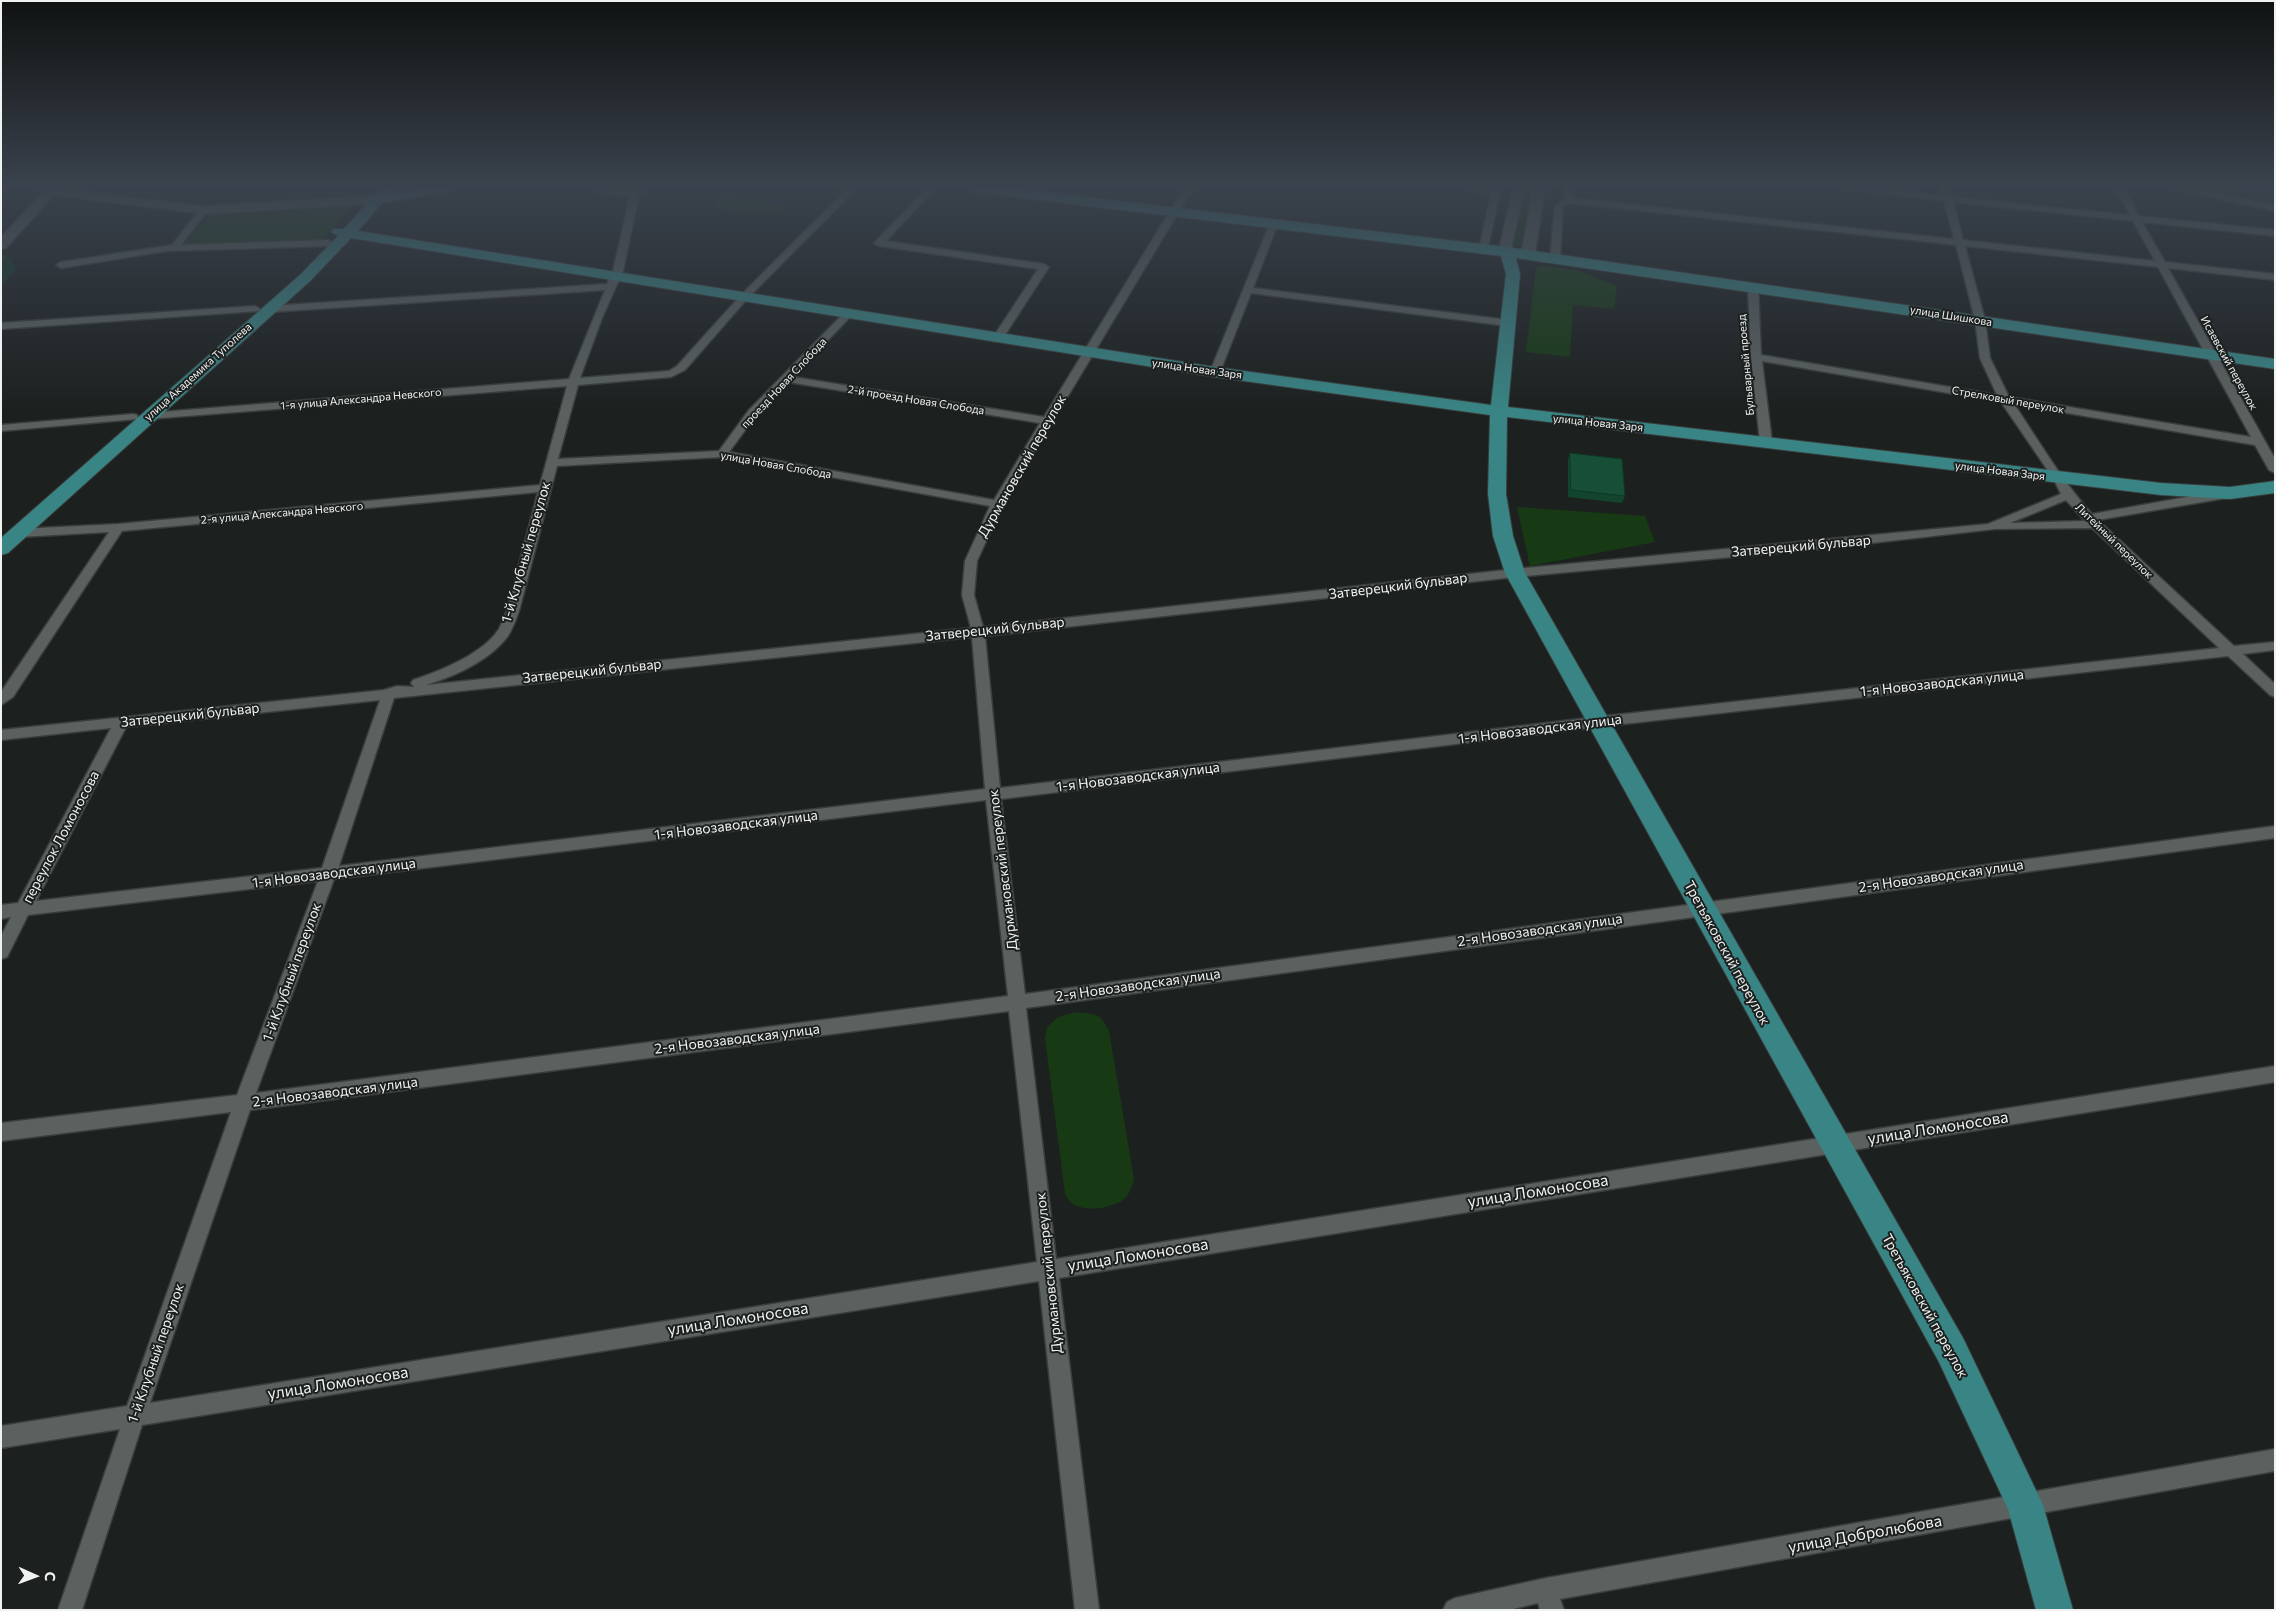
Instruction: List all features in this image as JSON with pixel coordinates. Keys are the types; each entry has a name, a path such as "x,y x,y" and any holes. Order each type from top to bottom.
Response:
{"main road":[{"name":"улица Академика Туполева","path":"1,549 10,533 140,420 312,263"},
{"name":"улица Новая Заря","path":"492,263 612,282 744,297 1215,372 1499,411 2059,478"},
{"name":"Третьяковский переулок","path":"1510,263 1513,274 1499,411 1498,510 1505,545 1515,573 1951,1350 2025,1505 2055,1610"},
{"path":"1513,274 1521,263"},
{"name":"улица Шишкова","path":"1592,263 2275,364"},
{"name":"Затверецкий бульвар","path":"2059,478 2161,489 2230,493 2275,487"}],"street":[{"path":"61,265 73,263"},
{"name":"1-й Клубный переулок","path":"70,1610 135,1415 243,1104 328,874 389,693 450,673 502,634 513,611 573,382 618,263"},
{"name":"1-я улица Александра Невского","path":"1,428 140,420 671,374 680,368 744,297 778,263"},
{"path":"997,338 1044,267 1018,263"},
{"name":"Дурмановский переулок","path":"1087,1610 993,794 978,631 968,595 968,579 977,544 997,504 1144,263"},
{"path":"1215,372 1258,263"},
{"name":"Литейный переулок","path":"1965,263 1980,320 1985,358 2005,399 2059,478 2068,495 2092,521 2275,692"},
{"path":"2144,263 2275,277"},
{"name":"Исаевский переулок","path":"2160,265 2275,470"},
{"path":"1,326 263,309 612,282"},
{"name":"Бульварный проезд","path":"1753,286 1756,358 1766,442"},
{"path":"1248,290 1508,323"},
{"name":"проезд Новая Слобода","path":"722,454 753,412 848,314"},
{"name":"Стрелковый переулок","path":"1756,358 2259,442"},
{"name":"2-й проезд Новая Слобода","path":"786,379 1046,422"},
{"name":"улица Новая Слобода","path":"552,463 722,454 997,504"},
{"name":"2-я улица Александра Невского","path":"10,533 118,528 544,488"},
{"name":"Затверецкий бульвар","path":"1,735 1356,592 1515,573 1990,528 2092,521 2230,493"},
{"name":"Затверецкий бульвар","path":"1990,528 2068,495"},
{"path":"1,700 8,694 118,528"},
{"name":"1-я Новозаводская улица","path":"1,912 1597,722 2275,646"},
{"name":"переулок Ломоносова","path":"1,952 122,722"},
{"name":"2-я Новозаводская улица","path":"1,1132 243,1104 1018,1002 2275,832"},
{"name":"улица Ломоносова","path":"1,1438 135,1415 2275,1074"},
{"name":"улица Добролюбова","path":"1455,1610 1549,1600 2025,1505 2275,1460"}],"green space":[{"path":"1544,266 1576,270 1617,286 1614,309 1573,305 1570,357 1526,352 1536,268"},
{"path":"1517,507 1645,516 1655,542 1530,566"},
{"path":"1076,1012 1097,1016 1103,1021 1109,1031 1134,1179 1129,1193 1123,1200 1105,1207 1090,1209 1077,1206 1065,1194 1045,1038 1047,1027 1058,1017"}],"building":[{"path":"1570,453 1622,459 1625,496 1571,490"}]}
